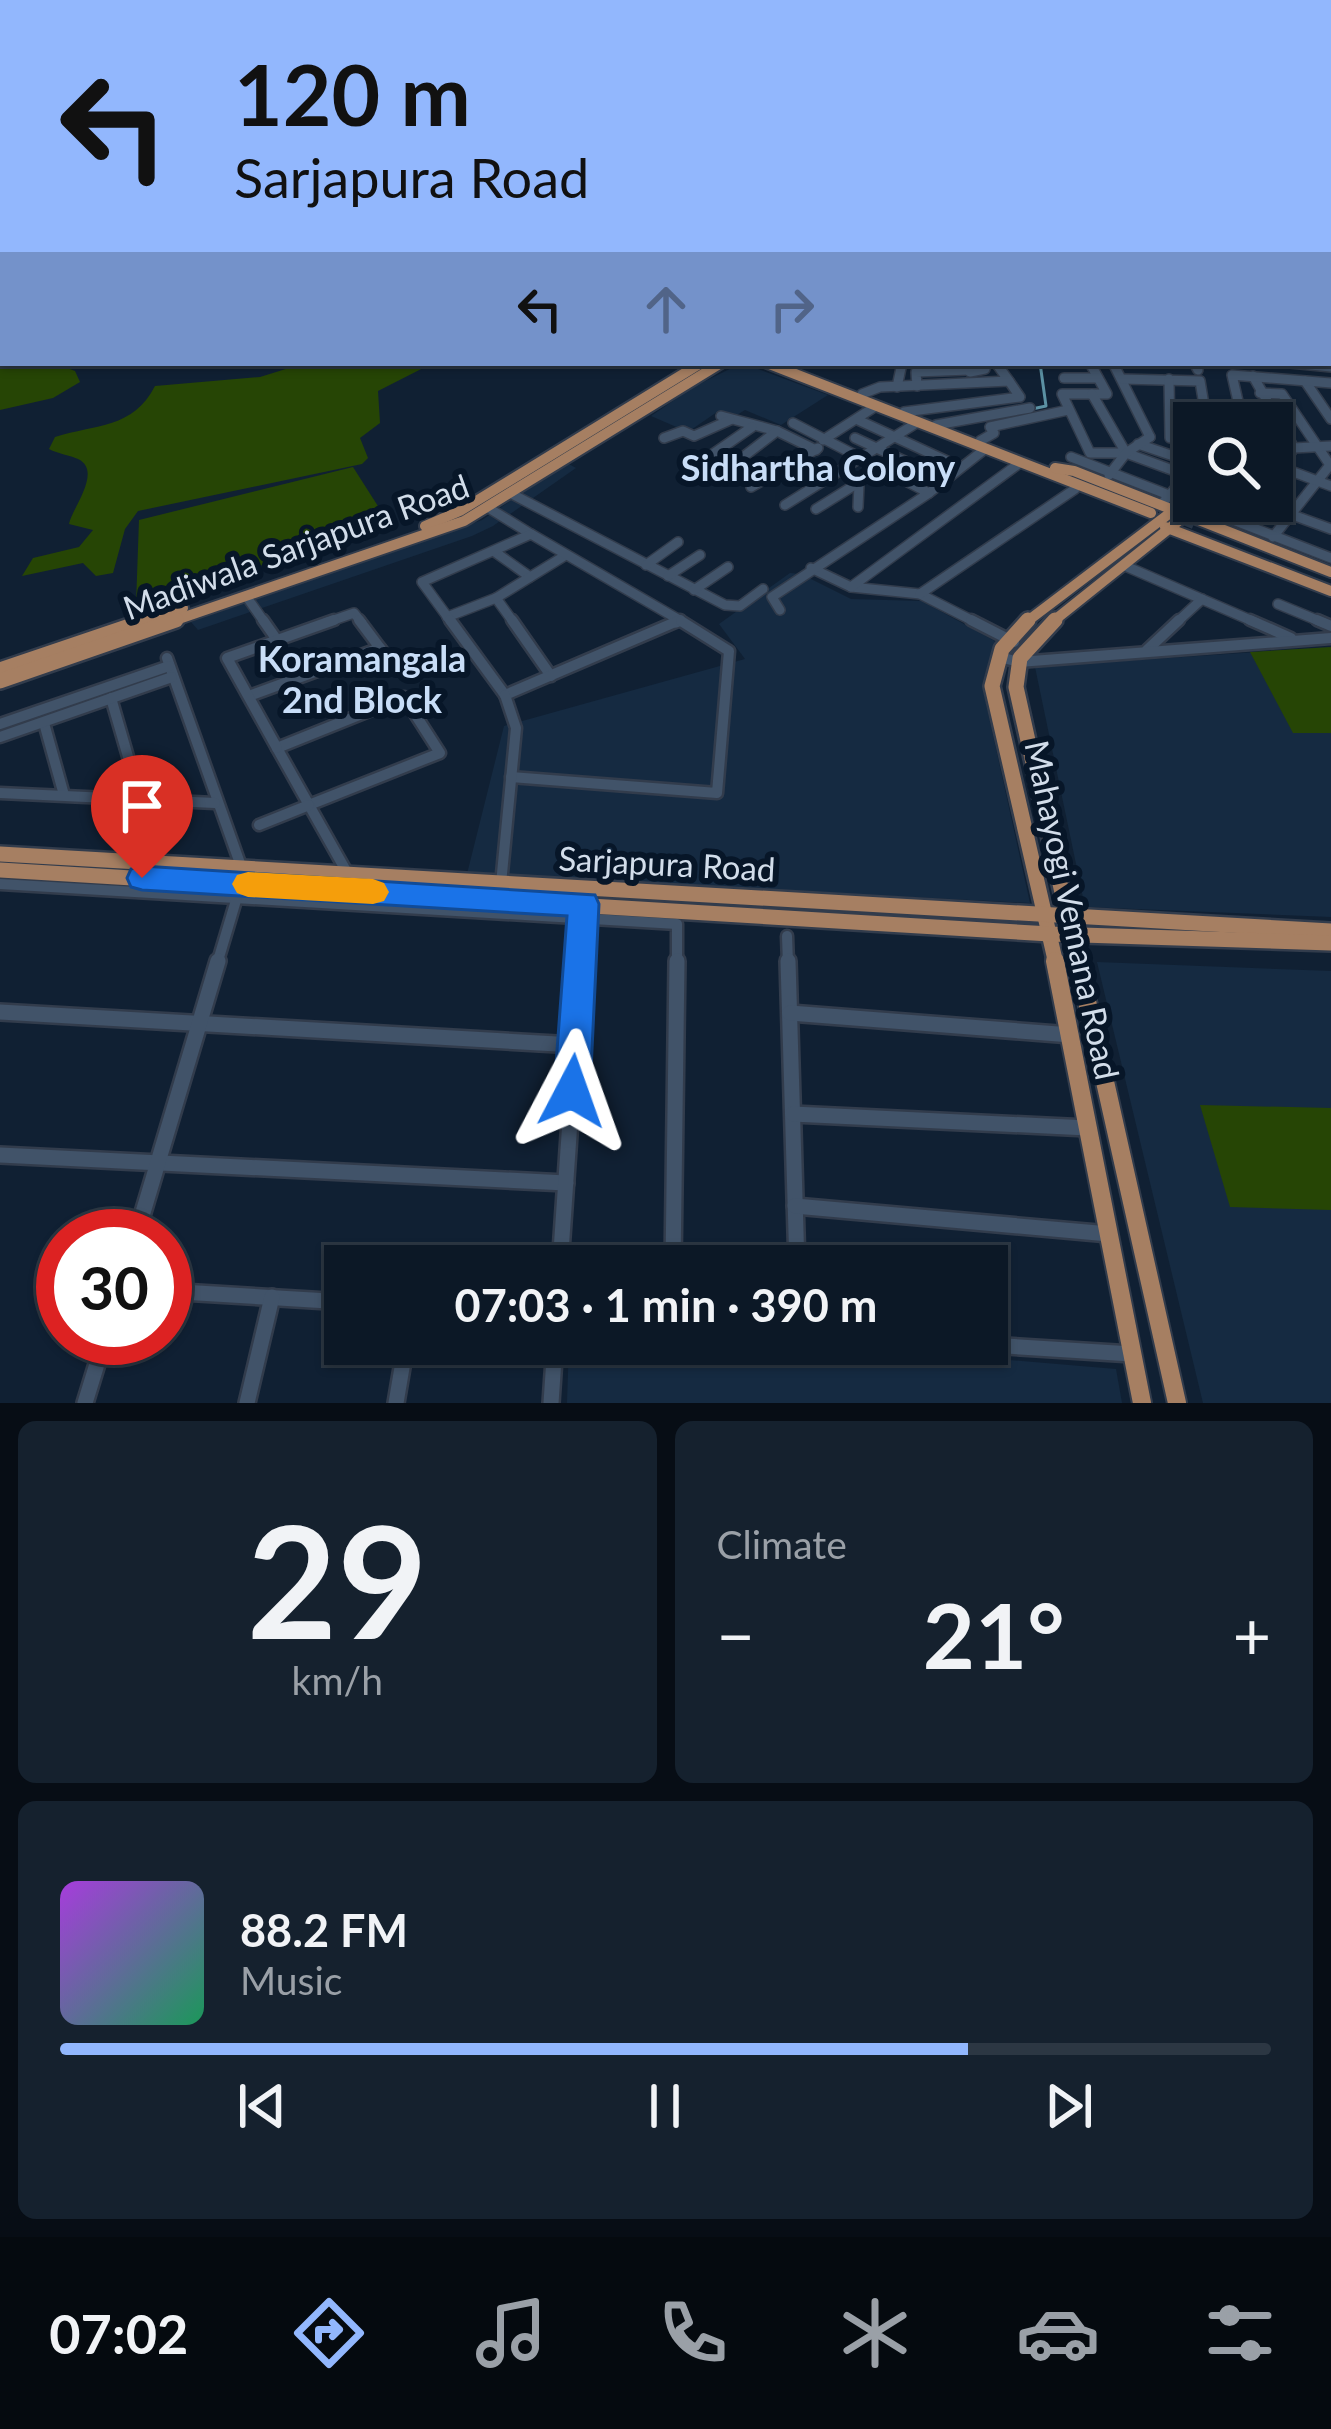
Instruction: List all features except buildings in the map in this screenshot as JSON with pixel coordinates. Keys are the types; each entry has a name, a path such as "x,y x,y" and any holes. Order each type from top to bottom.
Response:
{"main road":[{"name":"Madiwala Sarjapura Road","path":"0,681 246,596 460,512 696,366"},
{"name":"Madiwala Sarjapura Road","path":"0,670 464,521 716,366"},
{"path":"775,366 918,422 1055,468 1331,582"},
{"path":"799,366 1075,489 1270,541 1331,582"},
{"path":"1012,461 1172,515 1331,582"},
{"path":"1055,468 1107,477 1172,515"},
{"path":"1024,655 1039,633 1123,565 1172,515"},
{"path":"999,657 1022,625 1172,515"},
{"name":"Mahayogi Vemana Road","path":"1024,655 1016,687 1177,1403"},
{"name":"Mahayogi Vemana Road","path":"999,657 992,686 1048,926 1142,1403"},
{"name":"Sarjapura Road","path":"0,854 239,883 349,876 501,884 1048,926"},
{"name":"Sarjapura Road","path":"0,870 239,883 787,930 1070,926 1331,931"},
{"name":"Sarjapura Road","path":"1070,926 1331,943"}],"street":[{"path":"897,387 901,366"},
{"path":"937,406 916,372 967,366 988,401"},
{"path":"904,412 1021,397 998,366"},
{"path":"1092,366 1107,394 1062,394 1090,453 1126,453 1173,471"},
{"path":"1114,366 1150,436"},
{"path":"1238,402 1232,375 1331,383"},
{"path":"1253,376 1294,448 1331,446"},
{"path":"1064,378 1098,378"},
{"path":"1121,379 1200,381 1204,402"},
{"path":"1071,457 1107,477 1126,453 1150,436 1171,439 1168,379"},
{"path":"862,394 897,387 1009,381"},
{"path":"1306,381 1331,419"},
{"path":"1260,393 1282,394 1330,465 1293,514"},
{"path":"1092,394 1126,453"},
{"path":"751,487 876,406"},
{"path":"936,424 1030,408"},
{"path":"780,610 772,597 929,493 994,433 990,427 1068,410"},
{"path":"664,438 683,430 694,436 726,418 822,444 929,493"},
{"path":"858,420 960,467"},
{"path":"785,505 918,422"},
{"path":"793,423 822,444"},
{"path":"710,456 752,427"},
{"path":"735,463 777,431"},
{"path":"855,438 924,470"},
{"path":"1138,444 1173,456"},
{"path":"851,587 1012,461"},
{"path":"841,470 857,483 858,506"},
{"path":"1293,472 1331,486"},
{"path":"816,508 857,483"},
{"path":"920,594 1075,489"},
{"path":"510,493 735,607 763,589"},
{"path":"487,507 729,651 717,793 511,777"},
{"path":"1293,515 1331,530"},
{"path":"1241,522 1270,541 1331,557"},
{"path":"1270,541 1286,522"},
{"path":"501,884 517,728 506,695 422,582 531,534"},
{"path":"646,565 678,542"},
{"path":"495,552 530,577"},
{"path":"448,617 496,598 566,555"},
{"path":"668,576 700,555"},
{"path":"1123,565 1297,640"},
{"path":"694,590 728,567"},
{"path":"811,568 851,587 920,594 1009,640 1024,655"},
{"path":"246,596 277,640"},
{"path":"496,598 551,676"},
{"path":"1146,650 1202,599"},
{"path":"1278,604 1331,626"},
{"path":"349,876 227,658 354,613 392,663"},
{"path":"506,695 681,621"},
{"path":"999,657 1331,638"},
{"path":"249,696 380,648"},
{"path":"0,737 111,698 170,667"},
{"path":"0,724 170,667"},
{"path":"145,1209 239,883 170,667"},
{"path":"259,825 440,754 404,697 277,748"},
{"path":"111,698 140,797"},
{"path":"44,723 64,795"},
{"path":"0,793 215,802"},
{"name":"Sarjapura Road","path":"0,884 239,883"},
{"path":"562,1245 584,912"},
{"name":"Sarjapura Road","path":"584,912 677,924 673,1245"},
{"path":"787,930 797,1245"},
{"path":"0,1012 575,1045"},
{"path":"790,1013 1070,1035"},
{"path":"793,1114 1088,1128"},
{"path":"0,1155 566,1183"},
{"path":"796,1206 1109,1234"},
{"path":"192,1293 324,1301"},
{"path":"247,1403 272,1297"},
{"path":"1008,1346 1132,1354"},
{"path":"85,1403 97,1365"},
{"path":"396,1403 402,1365"},
{"path":"551,1403 554,1365"}],"shaded area":[{"path":"736,366 750,366 828,395 781,425 745,410 732,418 717,412 688,432 651,416 693,387"},
{"path":"567,463 576,468 472,536 198,630 191,622 482,520"},
{"path":"790,573 851,599 922,601 995,641 982,685 1030,903 467,874 504,726 745,659 719,624"},
{"path":"1331,647 1331,917 1085,907 1035,667"},
{"path":"1097,962 1331,971 1331,1403 1203,1403"},
{"path":"1008,1360 1116,1369 1122,1403 567,1403 568,1365 1008,1365"}],"green space":[{"path":"0,366 62,366 75,371 80,382 53,398 0,410"},
{"path":"295,366 427,366 378,391 380,423 360,438 368,458 362,464 138,511 125,529 113,573 96,576 83,563 22,576 33,558 79,547 93,530 69,524 88,472 78,459 49,449 55,437 125,418 155,386 260,377"},
{"path":"353,467 390,525 136,605 139,520"},
{"path":"1331,647 1331,733 1293,733 1250,652"},
{"path":"1200,1105 1331,1108 1331,1210 1230,1207"}],"waterway":[{"path":"1032,409 1046,406 1040,366"}],"tunnel":[{"path":"1170,514 1198,526"}],"slow traffic":[{"path":"248,884 373,892"}],"district":[{"name":"Sidhartha Colony","path":"818,468"},
{"name":"Koramangala 2nd Block","path":"362,680"}],"route":[{"path":"142,878 584,904 572,1091"}]}
